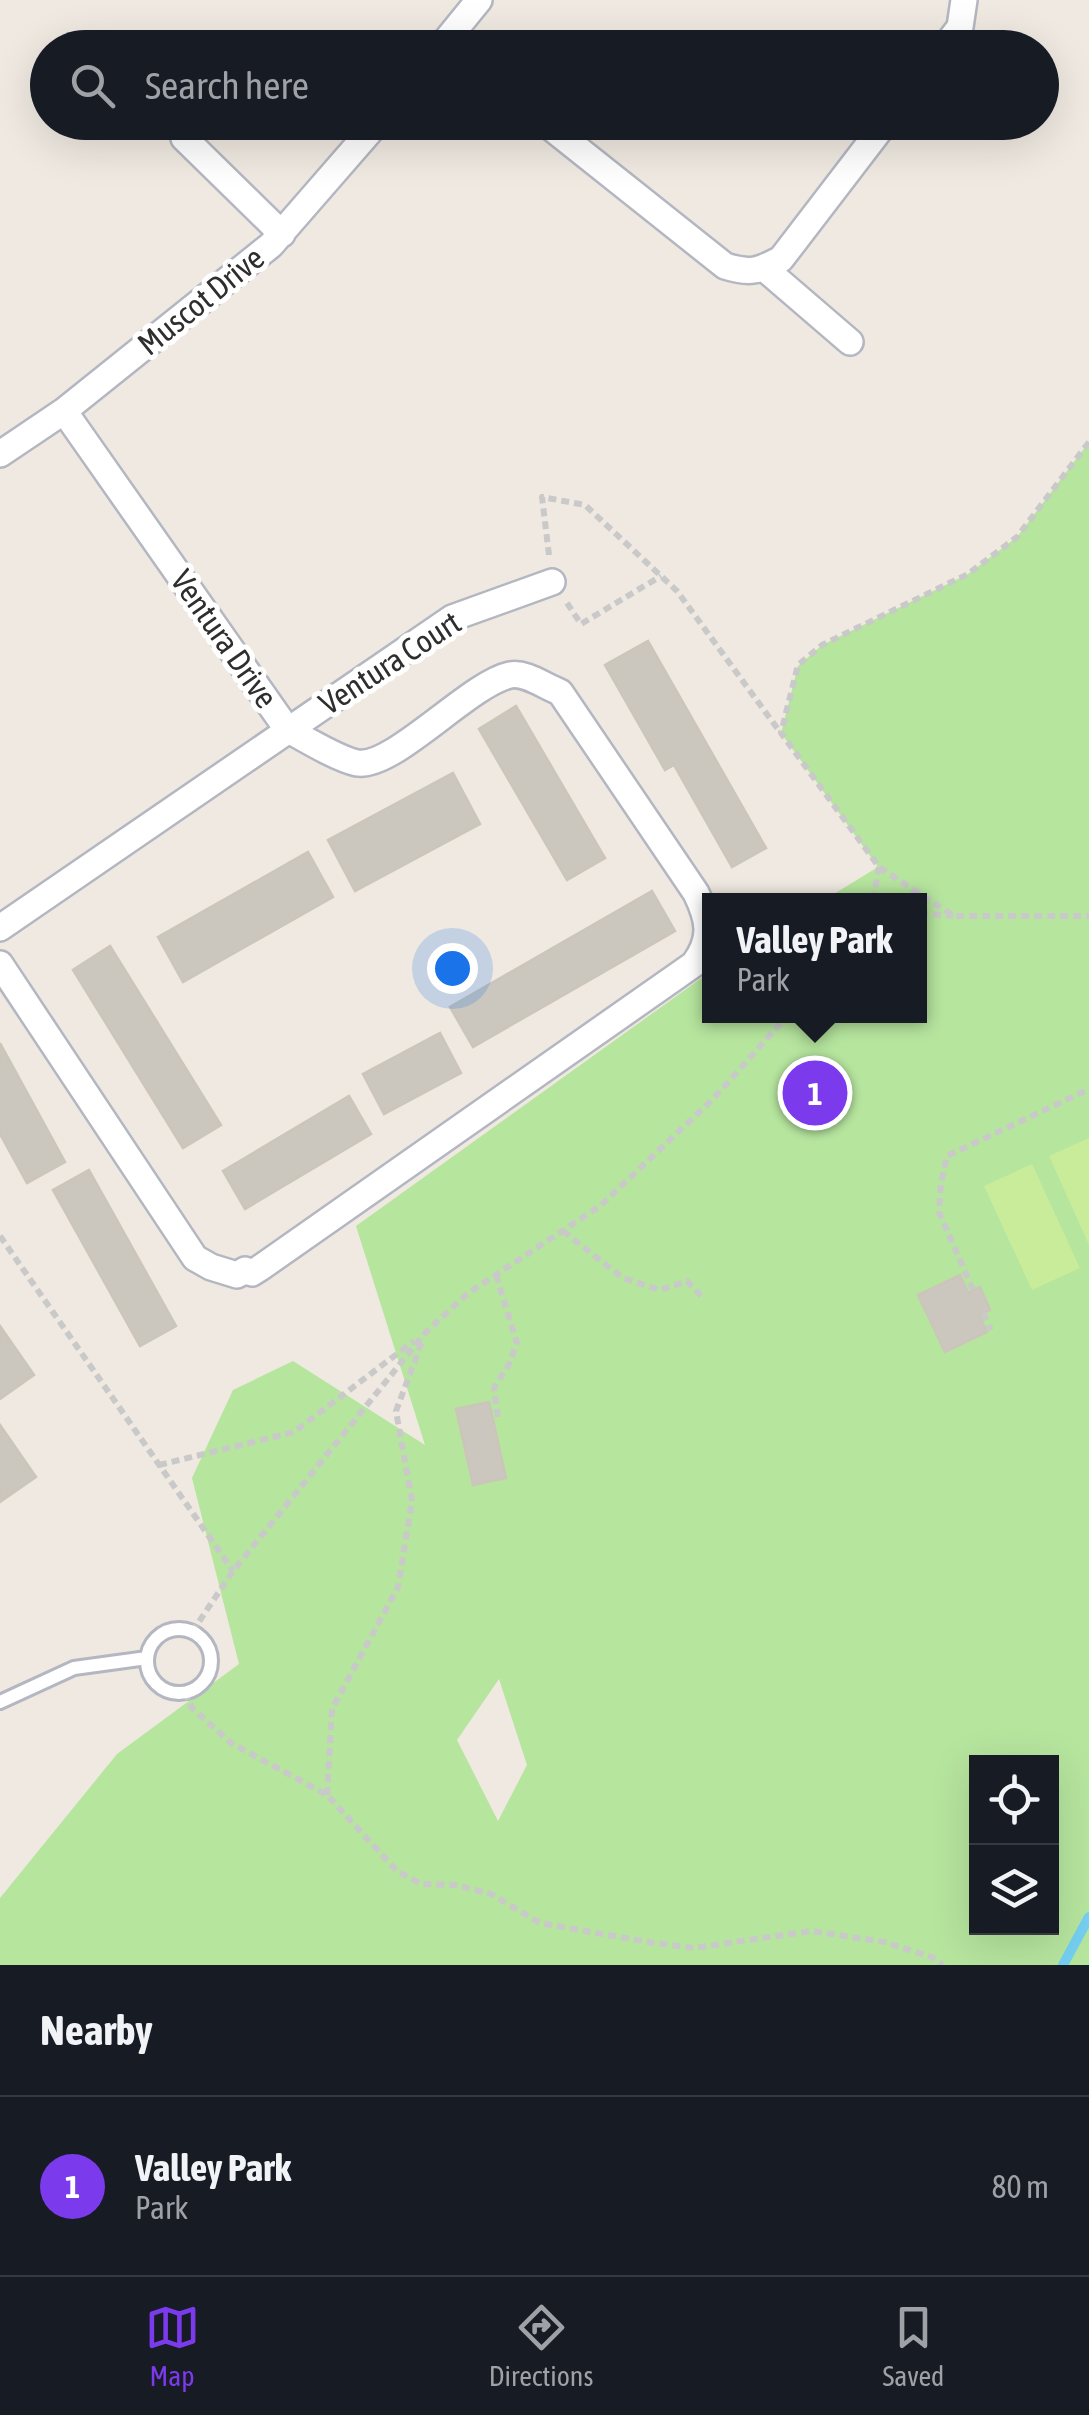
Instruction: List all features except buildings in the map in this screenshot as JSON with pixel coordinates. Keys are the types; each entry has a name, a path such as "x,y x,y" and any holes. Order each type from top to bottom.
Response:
{"street":[{"path":"456,30 479,0"},
{"path":"957,30 964,0"},
{"path":"186,140 282,234"},
{"name":"Muscot Drive","path":"0,454 64,411 282,234 363,140"},
{"path":"567,140 726,266 745,272 782,259 872,140"},
{"path":"764,268 850,342"},
{"name":"Ventura Drive","path":"0,928 287,730 64,411"},
{"name":"Ventura Court","path":"287,730 452,618 552,582"},
{"path":"287,730 339,757 369,763 508,676 519,675 545,684 560,692 702,904"},
{"path":"0,964 196,1258 237,1275 260,1268 694,964 702,953"}],"lane":[{"path":"165,1632 192,1632 205,1642 211,1663 209,1674 185,1692 170,1692 153,1679 147,1658 156,1639 165,1632"},
{"path":"0,1702 74,1668 147,1658"}],"path":[{"path":"781,733 798,666 822,645 968,574 1017,537 1089,442"},
{"path":"661,576 581,624 552,582 542,497 584,505 661,576 677,591 878,868 918,893"},
{"path":"874,893 878,868"},
{"path":"927,899 954,916"},
{"path":"927,914 1089,916"},
{"path":"160,1466 294,1432 425,1333 467,1294 600,1206 714,1098 781,1023"},
{"path":"973,1290 939,1212 947,1156 1089,1088"},
{"path":"562,1230 622,1278 660,1290 687,1281 704,1300"},
{"path":"0,1236 233,1571"},
{"path":"496,1275 517,1343 510,1364 494,1388 498,1419"},
{"path":"983,1313 991,1330"},
{"path":"192,1632 233,1571 425,1333"},
{"path":"326,1794 332,1709 398,1588 412,1502 396,1411 425,1333"},
{"path":"185,1692 192,1708 231,1743 326,1794 397,1871 422,1884 456,1885 491,1894 540,1923 694,1948 811,1931 884,1942 932,1957 943,1965"}],"green space":[{"path":"1089,442 1089,1965 0,1965 0,1898 117,1754 239,1664 192,1478 233,1390 293,1361 425,1445 356,1226 702,978 702,1023 927,1023 927,893 835,893 878,867 781,733 798,666 822,645 968,574 1017,537","holes":["499,1679 527,1765 498,1821 457,1740"]},
{"path":"1089,1138 1089,1245 1049,1156"},
{"path":"1032,1164 1080,1268 1032,1290 984,1186"}],"waterway":[{"path":"1063,1965 1089,1917"}],"place":[{"name":"Valley Park","path":"815,1093"}]}
